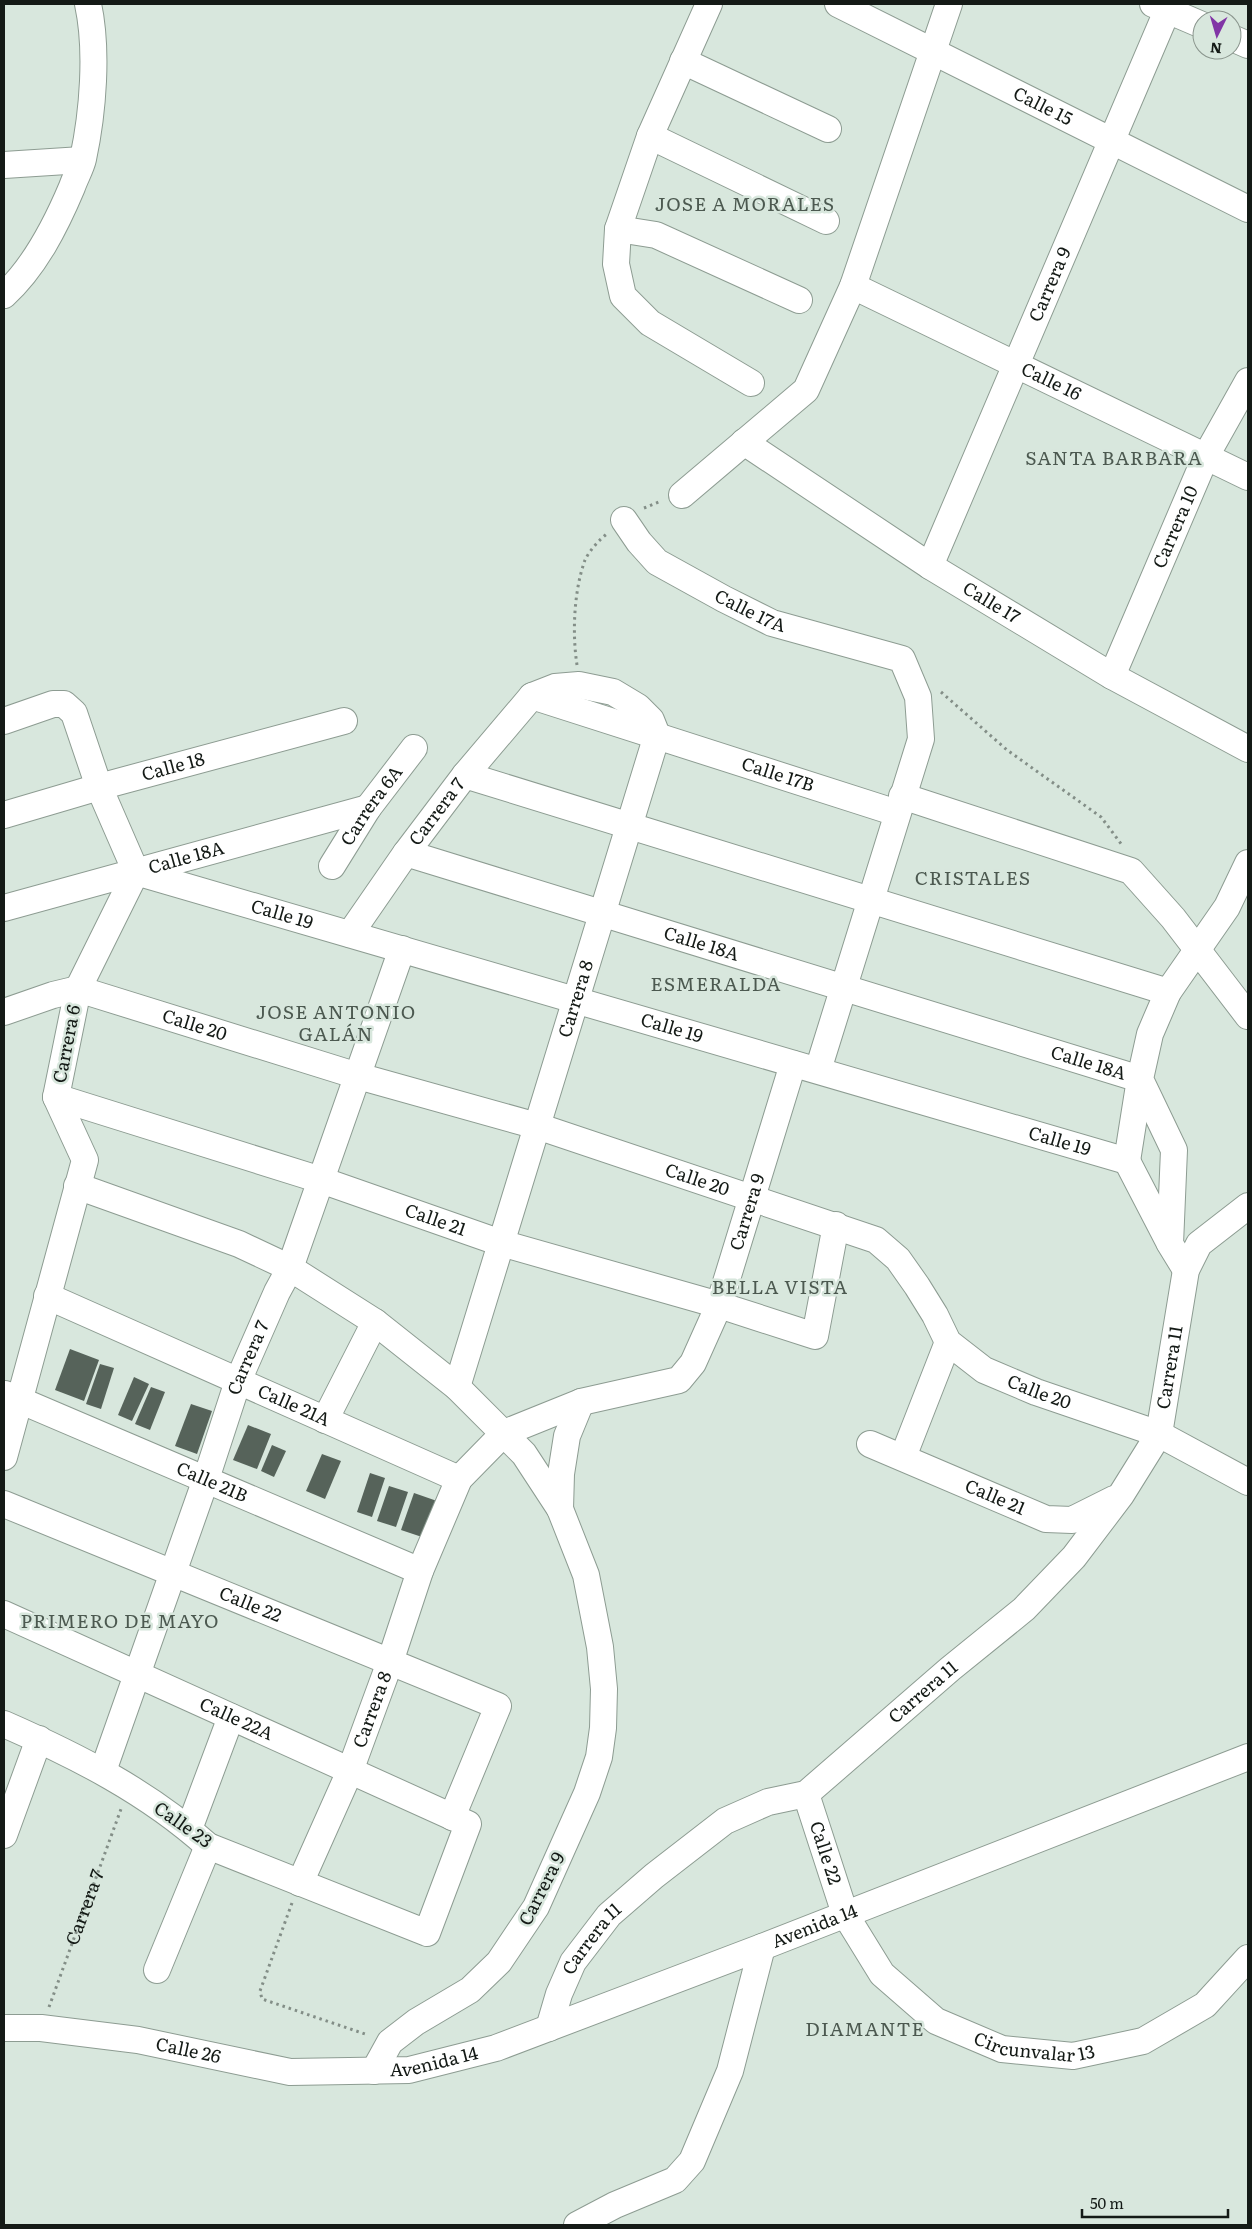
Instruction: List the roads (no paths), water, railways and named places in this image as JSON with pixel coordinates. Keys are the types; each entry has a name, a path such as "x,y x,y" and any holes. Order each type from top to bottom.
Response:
{"street":[{"path":"4,295 15,285 57,224 82,160 90,106 93,64 88,4"},
{"path":"709,4 650,136 618,228 616,264 623,296 650,323 751,383"},
{"name":"Calle 15","path":"838,4 1248,209"},
{"path":"682,495 806,390 853,286 949,4"},
{"path":"1164,6 1192,20"},
{"name":"Carrera 9","path":"930,566 1112,141 1164,6"},
{"path":"682,61 828,129"},
{"path":"650,136 826,221"},
{"path":"4,165 82,160"},
{"path":"618,228 656,235 799,300"},
{"name":"Calle 16","path":"853,286 1248,477"},
{"name":"Carrera 10","path":"1112,676 1206,456 1248,380"},
{"name":"Calle 17","path":"744,442 930,566 1112,676 1248,749"},
{"name":"Calle 17A","path":"624,520 639,542 658,562 724,599 772,622 902,659"},
{"name":"Carrera 9","path":"504,1433 581,1402 679,1380 693,1364 719,1305 753,1198 805,1067 843,987 921,739 918,697 902,659"},
{"path":"532,696 554,687 580,685 613,692 638,707 650,720 657,735"},
{"path":"532,696 657,735"},
{"name":"Carrera 7","path":"350,934 406,853 465,775 532,696"},
{"path":"4,721 53,704 64,704 74,713 100,787 136,872"},
{"name":"Calle 18","path":"4,816 100,787 344,721"},
{"name":"Calle 17B","path":"657,735 1131,871 1173,918 1196,950"},
{"name":"Carrera 8","path":"457,1387 657,735"},
{"name":"Carrera 6A","path":"332,866 368,808 414,748"},
{"path":"465,775 1168,992"},
{"name":"Calle 18A","path":"4,908 368,808"},
{"name":"Calle 18A","path":"406,853 1140,1078"},
{"path":"1186,1270 1170,1244 1127,1161 1140,1078 1150,1034 1168,992 1228,907 1248,863"},
{"name":"Calle 19","path":"136,872 1127,1161"},
{"name":"Carrera 6","path":"4,1457 11,1397 47,1296 85,1160 56,1098 78,989 136,872"},
{"name":"Carrera 7","path":"103,1771 206,1479 238,1381 277,1292 290,1268 402,949"},
{"path":"1196,950 1248,1016"},
{"path":"4,1012 53,995 78,989"},
{"name":"Calle 20","path":"78,989 358,1076 537,1126 876,1240 898,1259 935,1315 948,1342 984,1370 1036,1392 1159,1434 1248,1482"},
{"path":"1140,1078 1174,1150 1170,1244"},
{"name":"Calle 21","path":"56,1098 321,1180 501,1243 719,1305 815,1336 836,1225"},
{"path":"77,1186 239,1244 290,1268 375,1322 457,1387 504,1433 524,1454 560,1509"},
{"name":"Carrera 11","path":"550,2028 559,1994 573,1962 609,1916 654,1876 726,1821 768,1802 806,1794 950,1669 1024,1609 1074,1557 1121,1496 1159,1434 1186,1270 1199,1244 1248,1206"},
{"name":"Calle 21A","path":"47,1296 459,1479"},
{"path":"325,1420 375,1322"},
{"path":"903,1457 948,1342"},
{"name":"Calle 21B","path":"11,1397 420,1571"},
{"path":"560,1509 561,1474 567,1436 581,1402"},
{"name":"Carrera 8","path":"300,1883 350,1771 390,1662 420,1571 459,1479 504,1433"},
{"name":"Calle 21","path":"870,1444 1046,1519 1072,1520 1121,1496"},
{"name":"Calle 22","path":"4,1504 498,1706 460,1820"},
{"name":"Carrera 9","path":"374,2071 390,2042 416,2022 470,1990 499,1962 536,1907 587,1793 600,1757 604,1689 600,1647 586,1576 560,1509"},
{"name":"Calle 22A","path":"4,1614 460,1820"},
{"path":"157,1970 198,1837 231,1717"},
{"name":"Calle 23","path":"4,1724 103,1771 129,1787 198,1837 300,1883 427,1933 460,1820"},
{"path":"4,1835 39,1739"},
{"name":"Avenida 14","path":"374,2071 419,2068 496,2048 762,1947 1248,1757"},
{"name":"Calle 22","path":"806,1794 844,1914"},
{"name":"Circunvalar 13","path":"844,1914 882,1974 936,2021 1002,2049 1073,2056 1143,2041 1205,2005 1248,1958"},
{"path":"577,2225 615,2204 675,2180 692,2161 730,2071 762,1947"},
{"name":"Calle 26","path":"4,2028 41,2028 138,2040 290,2072 374,2071"}],"district":[{"name":"JOSE A MORALES","path":"745,204"},
{"name":"SANTA BARBARA","path":"1114,458"},
{"name":"CRISTALES","path":"973,878"},
{"name":"ESMERALDA","path":"716,984"},
{"name":"JOSE ANTONIO GALÁN","path":"336,1023"},
{"name":"BELLA VISTA","path":"780,1287"},
{"name":"PRIMERO DE MAYO","path":"120,1621"},
{"name":"DIAMANTE","path":"865,2029"}]}
